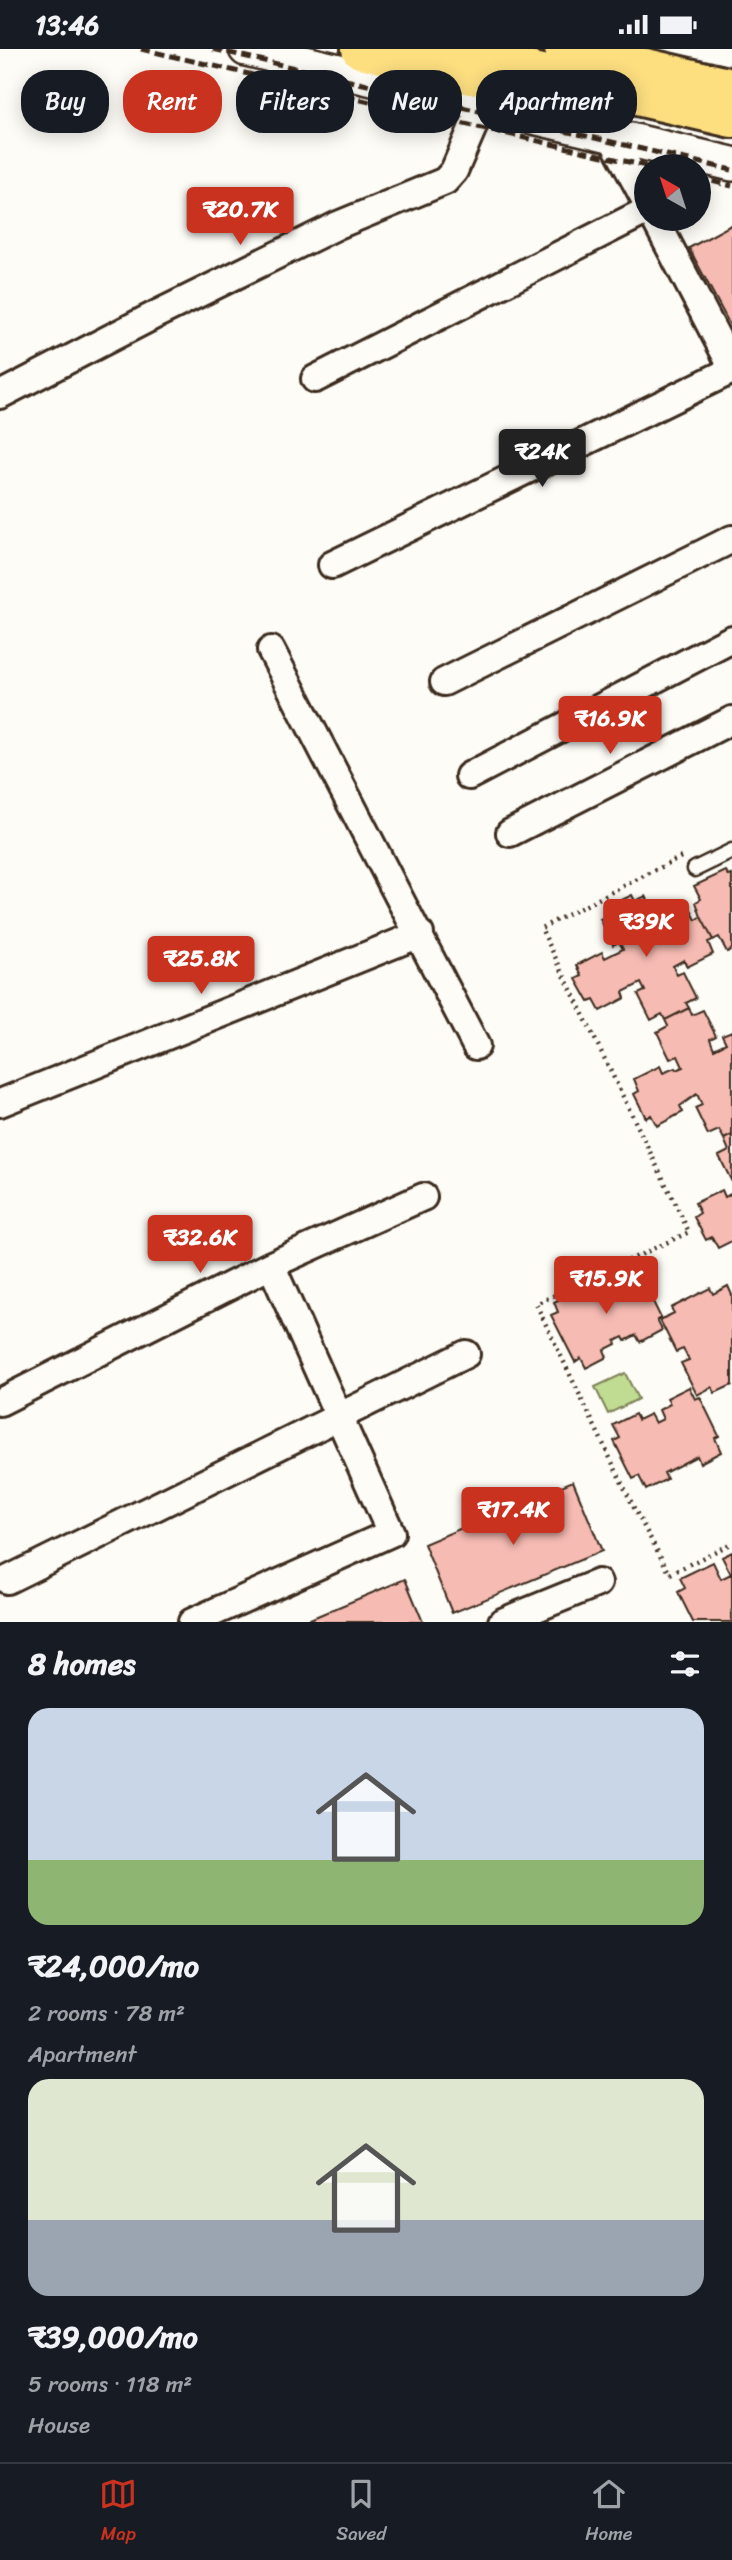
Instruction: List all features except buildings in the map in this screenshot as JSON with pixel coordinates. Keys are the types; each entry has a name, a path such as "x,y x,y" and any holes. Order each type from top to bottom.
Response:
{"highway":[{"path":"362,49 476,82"},
{"path":"434,49 732,118"},
{"path":"564,49 732,88"},
{"path":"623,49 732,75"},
{"path":"637,130 731,158"}],"street":[{"path":"246,49 476,105"},
{"path":"0,395 338,225 445,181 454,171 476,120"},
{"path":"612,133 634,177"},
{"path":"315,379 634,217"},
{"path":"332,565 732,369 661,231"},
{"path":"444,682 732,539"},
{"path":"469,776 732,639"},
{"path":"271,650 476,1046"},
{"path":"510,833 732,720"},
{"path":"0,1103 419,934"},
{"path":"0,1402 271,1265 423,1198"},
{"path":"192,1622 391,1533 271,1265"},
{"path":"7,1580 467,1354"},
{"path":"502,1622 598,1583"}],"lane":[{"path":"695,869 732,851"}],"path":[{"path":"684,855 541,928 689,1232 536,1304 636,1512 670,1574 732,1543"}],"green space":[{"path":"625,1373 638,1399 608,1414 595,1387"}],"railway":[{"path":"141,49 634,163"},
{"path":"213,49 732,170"},
{"path":"711,181 732,186"}]}
